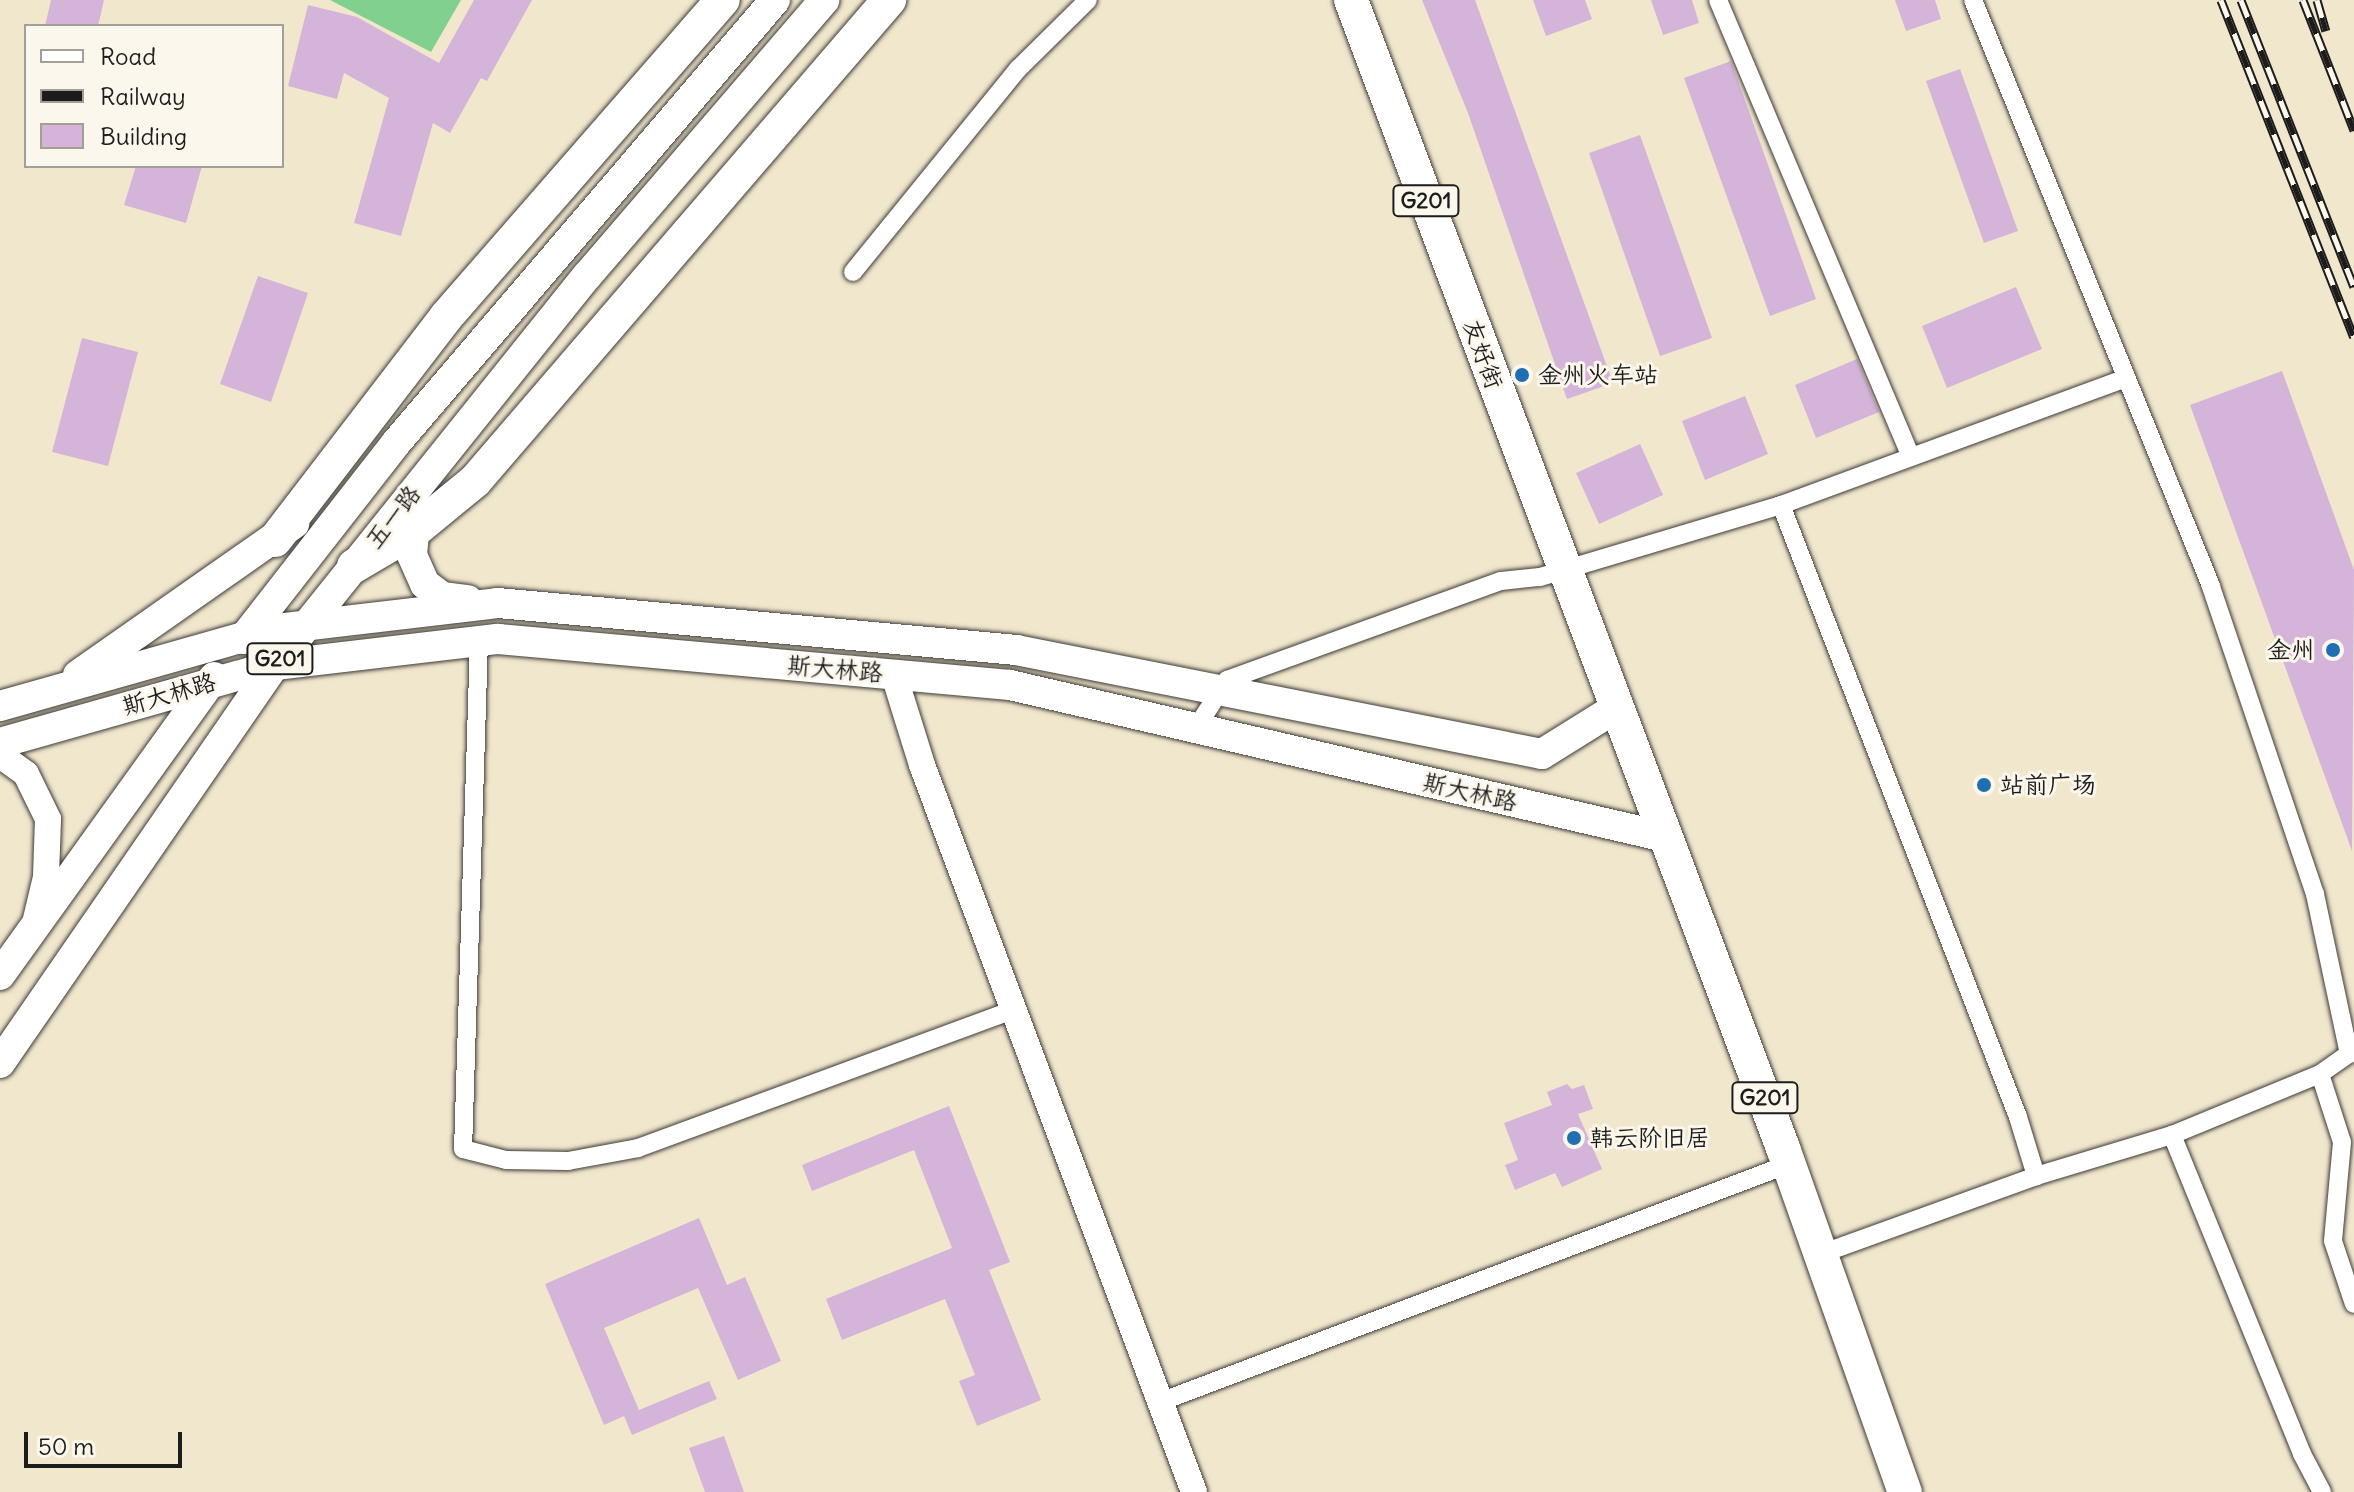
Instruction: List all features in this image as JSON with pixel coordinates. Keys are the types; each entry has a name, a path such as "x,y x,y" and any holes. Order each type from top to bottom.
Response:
{"highway":[{"path":"275,540 446,317 723,0"},
{"path":"354,566 414,531 475,481 889,0"},
{"name":"友好街","path":"1351,0 1567,569 1616,708"},
{"name":"G201","path":"1616,708 1789,1164 1905,1492"}],"main road":[{"path":"0,975 210,682 396,443 775,0"},
{"name":"五一路","path":"0,1063 275,665 587,276 824,0"},
{"path":"54,691 275,540 396,443"},
{"path":"417,486 412,555 425,584 442,597 498,603"},
{"name":"斯大林路","path":"0,706 246,636 498,603 1016,650 1542,754 1616,708"},
{"name":"斯大林路","path":"0,743 275,665 479,641 1010,685 1665,837"}],"street":[{"path":"853,272 1018,69 1088,0"},
{"path":"1718,0 1910,454"},
{"path":"1821,1254 2036,1176 2172,1135 2320,1074 2352,1052 2315,894 2211,586 1973,0"},
{"path":"1196,728 1227,680 1501,581 1567,569 1781,505 1910,454 2126,378"},
{"path":"1781,505 2018,1117 2036,1176"},
{"path":"479,641 463,1149 506,1160 568,1161 638,1148 1014,1010"},
{"path":"894,675 1014,1010 1194,1492"},
{"path":"0,755 26,774 48,819 46,877 34,925"},
{"path":"2320,1074 2342,1142 2333,1241 2354,1304"},
{"path":"2172,1135 2302,1454 2322,1492"},
{"path":"1160,1402 1789,1164"}],"green space":[{"path":"330,0 461,0 431,52"}],"building":[{"path":"51,0 104,0 98,24 45,24"},
{"path":"474,0 532,0 487,81 481,78 450,133 433,123 401,236 354,223 389,98 344,73 337,99 288,86 308,5 357,17 439,63"},
{"path":"1422,0 1475,0 1613,383 1567,399 1468,113"},
{"path":"1533,0 1585,0 1592,19 1546,36"},
{"path":"1651,0 1692,0 1699,23 1663,35"},
{"path":"1895,0 1935,0 1941,19 1906,31"},
{"path":"1731,61 1816,299 1770,316 1684,78"},
{"path":"1960,69 2018,231 1984,243 1926,81"},
{"path":"1640,135 1712,338 1660,356 1589,153"},
{"path":"135,168 201,168 186,223 124,205"},
{"path":"258,276 308,293 271,402 220,384"},
{"path":"2016,287 2042,349 1947,388 1922,326"},
{"path":"82,338 138,352 108,466 52,452"},
{"path":"1857,359 1879,412 1816,438 1795,385"},
{"path":"2282,371 2354,570 2352,851 2190,405"},
{"path":"1745,396 1768,454 1705,480 1682,421"},
{"path":"1640,444 1663,495 1599,524 1576,473"},
{"name":"韩云阶旧居","path":"1567,1084 1572,1089 1584,1085 1593,1109 1578,1114 1602,1169 1562,1187 1555,1173 1515,1190 1505,1165 1518,1160 1504,1123 1552,1105 1547,1092"},
{"path":"949,1106 1010,1262 989,1270 1041,1400 977,1426 959,1381 975,1375 945,1299 842,1340 826,1299 952,1248 914,1150 812,1191 802,1165"},
{"path":"699,1218 727,1285 745,1277 781,1361 738,1380 698,1288 604,1328 639,1410 709,1381 717,1399 632,1435 624,1416 604,1425 545,1284"},
{"path":"724,1436 744,1492 705,1492 689,1448"}],"railway":[{"path":"2221,0 2354,337"},
{"path":"2241,0 2354,287"},
{"path":"2303,0 2354,130"},
{"path":"2317,0 2326,31"}],"place":[{"name":"金州火车站","path":"1522,375"},
{"name":"金州","path":"2333,650"},
{"name":"站前广场","path":"1984,785"},
{"name":"韩云阶旧居","path":"1574,1138"}]}
